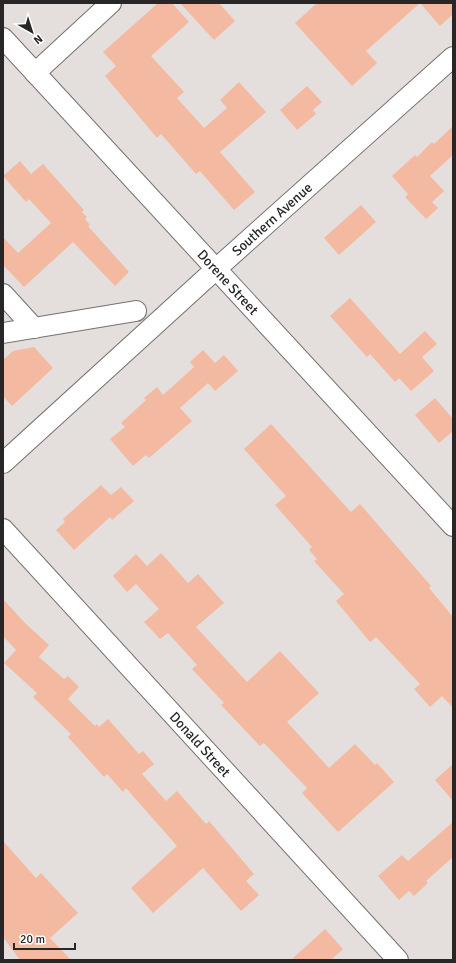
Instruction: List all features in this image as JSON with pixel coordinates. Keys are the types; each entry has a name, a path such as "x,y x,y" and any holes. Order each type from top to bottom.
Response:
{"street":[{"path":"35,73 111,3"},
{"name":"Dorene Street","path":"3,38 453,526"},
{"name":"Southern Avenue","path":"3,463 216,269 453,57"},
{"path":"3,294 34,328"},
{"path":"3,333 136,311"},
{"name":"Donald Street","path":"3,529 398,960"}],"building":[{"path":"158,3 172,3 189,22 151,56 184,92 177,98 204,128 227,108 220,100 239,82 266,112 220,152 255,192 234,210 200,171 196,174 161,134 157,138 105,76 116,66 103,52"},
{"path":"180,3 219,3 235,21 214,40"},
{"path":"317,3 420,3 366,51 377,63 352,86 295,23"},
{"path":"420,3 453,3 453,14 440,26"},
{"path":"307,86 322,102 313,110 316,114 297,130 280,110"},
{"path":"453,126 453,155 430,176 444,191 432,202 438,208 426,219 405,197 408,194 392,176 415,155 417,157 432,142 434,144"},
{"path":"20,161 31,174 43,164 84,210 82,212 87,217 85,219 90,225 88,226 129,272 115,286 73,242 24,287 3,265 3,237 18,253 51,223 29,199 26,202 3,176"},
{"path":"361,205 376,222 339,255 324,238"},
{"path":"350,298 400,354 425,331 437,344 422,357 434,371 411,391 399,378 395,382 370,354 367,357 330,316"},
{"path":"34,347 53,368 12,406 3,396 3,360 13,351"},
{"path":"203,350 215,363 224,355 238,371 215,391 208,383 180,408 192,421 149,458 146,455 133,466 110,439 125,427 121,423 146,400 144,398 157,387 163,395 194,367 190,362"},
{"path":"435,398 453,419 453,431 439,443 415,415"},
{"path":"271,424 351,512 360,504 431,586 429,588 453,617 453,708 442,696 430,707 414,689 420,684 376,637 370,642 336,601 344,594 314,561 317,559 309,550 312,547 275,505 286,496 244,449"},
{"path":"101,485 111,495 121,487 134,501 112,520 110,517 74,550 56,530 65,522 63,519"},
{"path":"161,553 188,583 198,574 224,603 196,627 247,682 280,651 319,693 287,722 329,768 355,744 375,765 377,763 394,782 338,832 302,793 307,788 264,743 260,746 221,705 224,703 192,669 197,665 168,633 160,639 144,622 159,609 136,584 127,592 113,576 136,554 147,566"},
{"path":"3,599 25,623 49,645 39,657 64,679 68,676 79,687 68,699 95,726 97,724 99,727 108,719 139,754 143,751 154,764 142,774 166,801 177,791 206,824 209,821 254,874 246,881 259,895 241,911 203,868 153,913 131,888 177,846 126,788 123,792 107,774 104,777 68,737 71,734 33,697 37,693 4,663 16,650 3,636"},
{"path":"453,764 453,801 435,780"},
{"path":"453,822 453,857 426,881 428,883 414,896 409,891 399,900 378,876 402,855 408,861"},
{"path":"3,841 36,878 41,873 78,913 50,938 71,960 20,960 3,937"},
{"path":"325,929 343,949 331,960 291,960"}]}
